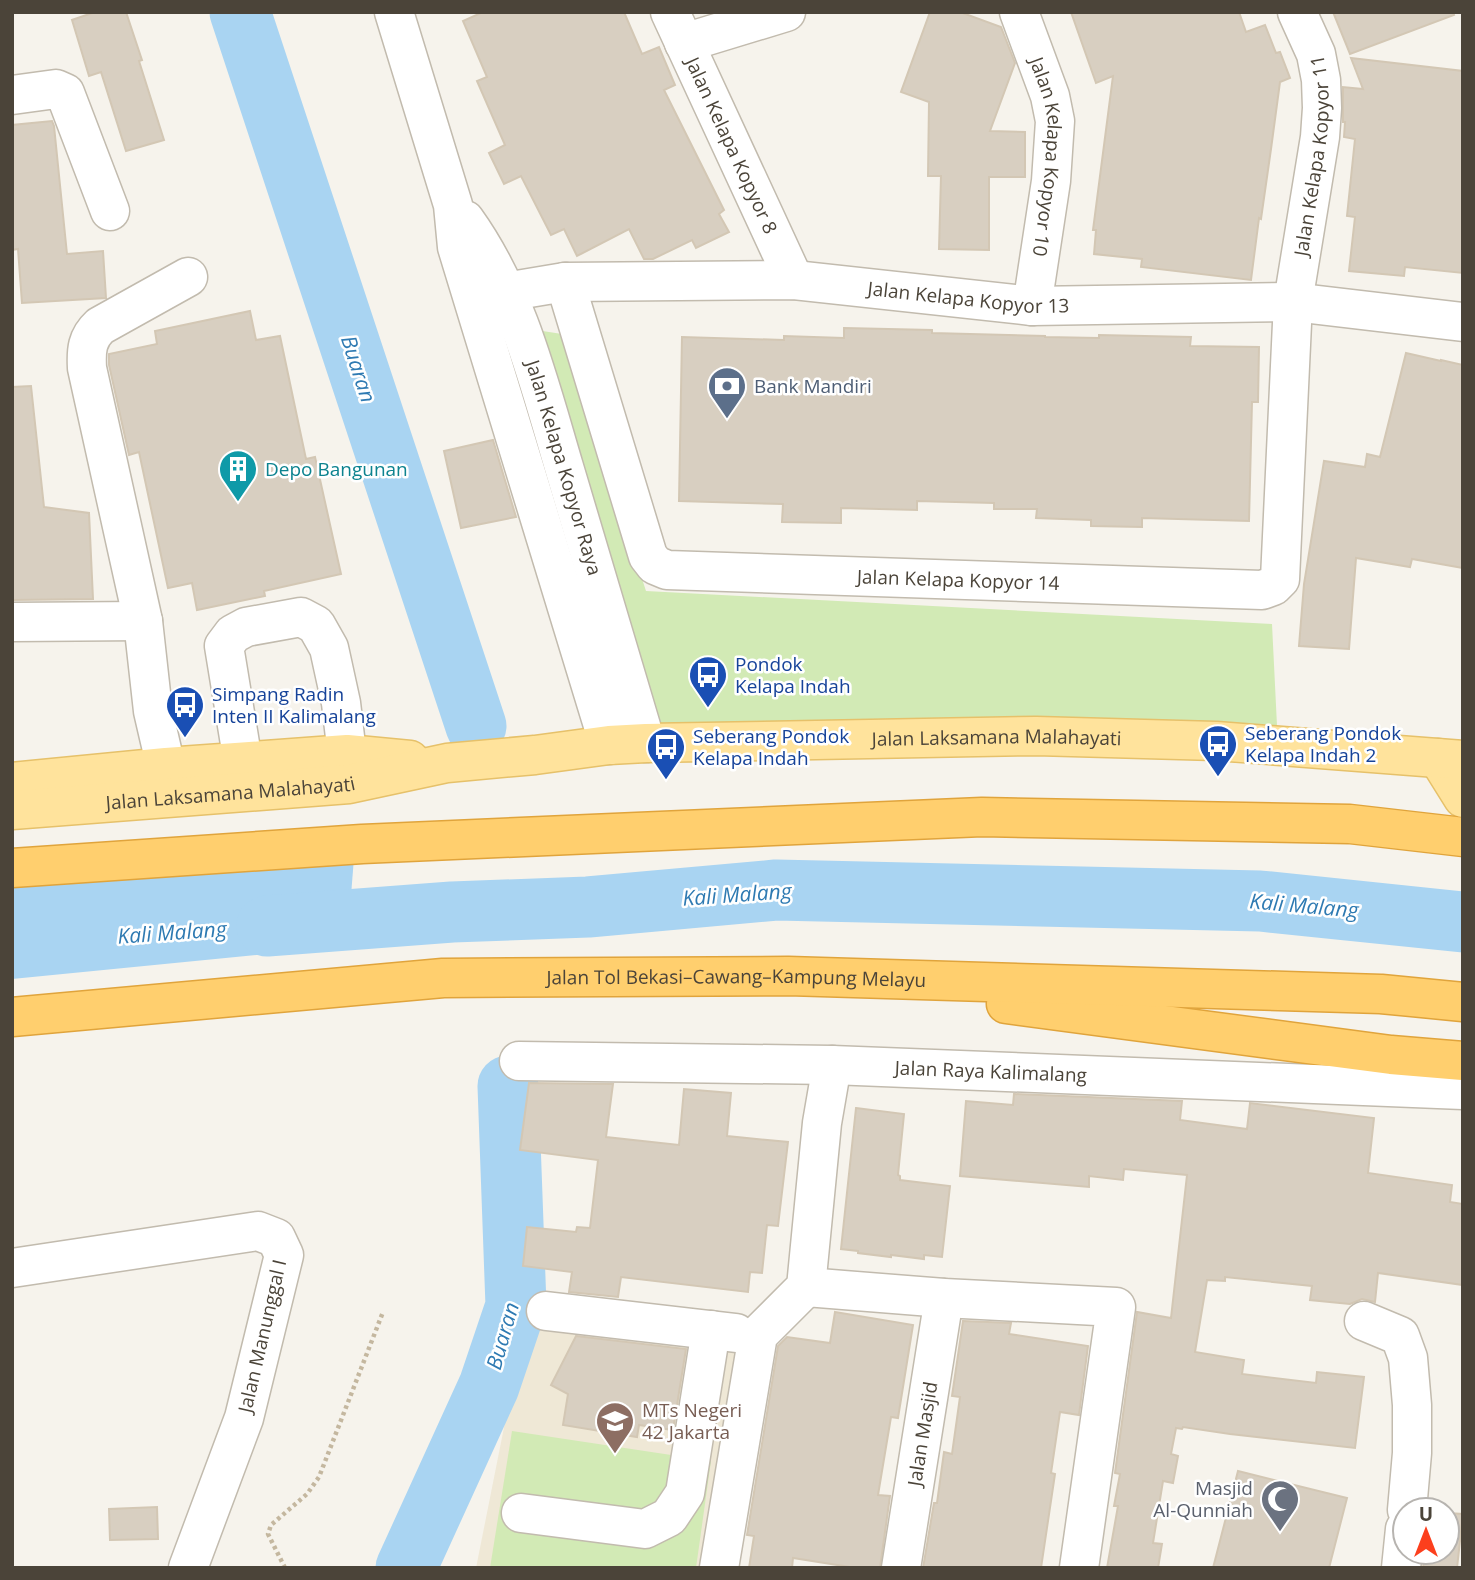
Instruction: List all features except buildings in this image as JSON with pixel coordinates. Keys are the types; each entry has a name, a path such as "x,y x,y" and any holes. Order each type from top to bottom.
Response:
{"highway":[{"path":"12,868 362,844 982,817 1350,824 1463,837"},
{"path":"788,976 1391,1055 1463,1061"},
{"name":"Jalan Tol Bekasi–Cawang–Kampung Melayu","path":"12,1017 443,978 788,976 1381,994 1463,1002"}],"main road":[{"name":"Jalan Laksamana Malahayati","path":"12,810 348,785 447,763 646,743 1037,736 1216,741 1451,759"},
{"name":"Jalan Laksamana Malahayati","path":"12,782 166,767 347,754 447,763"},
{"path":"1451,759 1463,798"}],"street":[{"name":"Jalan Kelapa Kopyor Raya","path":"394,12 453,205 477,238 490,297 609,745"},
{"path":"677,28 786,12"},
{"name":"Jalan Kelapa Kopyor 10","path":"1019,12 1050,96 1055,121 1051,181 1032,306"},
{"name":"Jalan Kelapa Kopyor 11","path":"1293,302 1320,137 1322,108 1316,54 1297,12"},
{"name":"Jalan Kelapa Kopyor 8","path":"677,28 794,280"},
{"path":"12,95 56,89 65,93 110,211"},
{"path":"166,767 153,711 143,621 87,368 87,345 92,333 100,326 188,277"},
{"name":"Jalan Kelapa Kopyor 13","path":"490,297 565,282 794,280 1032,306 1293,302 1463,323"},
{"name":"Jalan Kelapa Kopyor 14","path":"565,282 648,556 655,565 667,570 1262,590 1273,586 1280,579 1293,302"},
{"name":"Jalan Kelapa Kopyor Raya","path":"490,297 534,366 646,743"},
{"path":"243,762 224,646 233,634 246,627 301,617 316,625 329,648 341,703 347,754"},
{"path":"12,622 143,621"},
{"name":"Jalan Raya Kalimalang","path":"519,1061 832,1065 1463,1090"},
{"path":"719,1568 758,1335 806,1286 822,1123 832,1065"},
{"name":"Jalan Manunggal I","path":"12,1269 258,1231 276,1238 284,1255 244,1418 188,1568"},
{"path":"806,1286 944,1298 1116,1307 1079,1568"},
{"name":"Jalan Masjid","path":"901,1568 944,1298"},
{"path":"546,1311 758,1335"},
{"path":"1364,1321 1400,1336 1408,1358 1412,1405 1408,1496"},
{"path":"521,1513 645,1529 669,1517 685,1493 711,1330"}],"path":[{"path":"285,1568 268,1534 271,1525 307,1494 319,1477 383,1312"}],"shaded area":[{"name":"MTs Negeri 42 Jakarta","path":"528,1307 753,1341 709,1568 476,1568"}],"green space":[{"path":"523,328 562,334 646,591 1272,624 1278,746 646,743"},
{"path":"512,1431 711,1461 696,1568 490,1568"}],"water":[{"path":"355,845 347,946 12,979 12,868"}],"waterway":[{"name":"Buaran","path":"240,12 476,726"},
{"name":"Kali Malang","path":"267,926 452,912 588,907 776,890 1260,901 1463,922"},
{"name":"Buaran","path":"406,1568 489,1386 516,1306 508,1086"}],"place":[{"name":"Bank Mandiri","path":"727,420"},
{"name":"Depo Bangunan","path":"238,503"},
{"name":"Pondok Kelapa Indah","path":"708,709"},
{"name":"Simpang Radin Inten II Kalimalang","path":"185,739"},
{"name":"Seberang Pondok Kelapa Indah 2","path":"1218,778"},
{"name":"Seberang Pondok Kelapa Indah","path":"666,781"},
{"name":"MTs Negeri 42 Jakarta","path":"615,1455"},
{"name":"Masjid Al-Qunniah","path":"1280,1533"}]}
